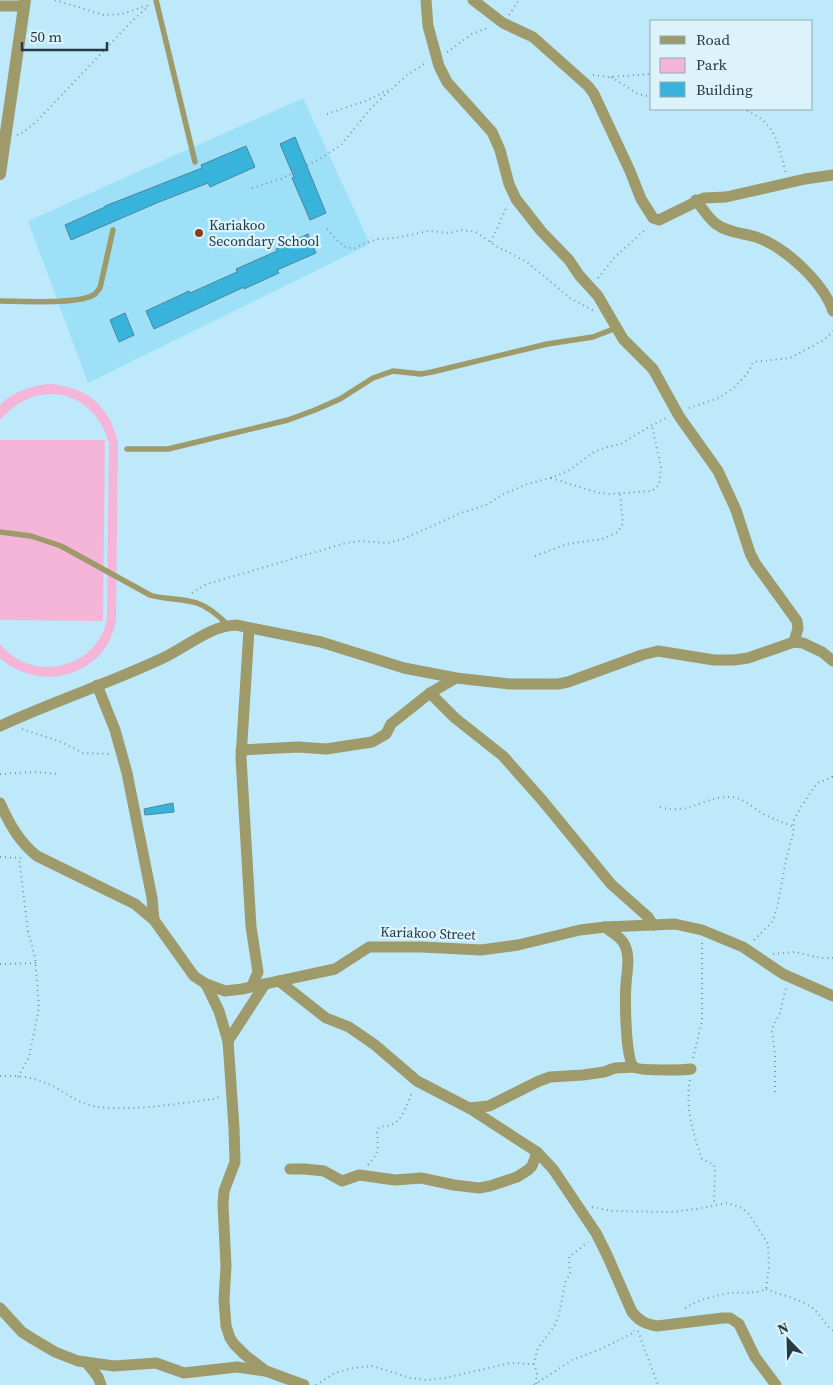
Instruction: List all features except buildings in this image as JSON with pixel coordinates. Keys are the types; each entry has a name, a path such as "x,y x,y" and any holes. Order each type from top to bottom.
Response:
{"street":[{"path":"426,0 426,19 436,57 447,82 494,136 513,193 541,231 569,260 598,296 623,339 654,369 678,414 718,471 736,510 755,563 796,618 798,628 794,642"},
{"path":"473,0 502,22 533,37 574,72 594,94 641,199 650,216 656,220 696,200 709,196 726,197 833,175"},
{"path":"0,6 24,3 0,174"},
{"path":"696,200 716,224 727,230 756,237 772,244 793,260 819,287 833,311"},
{"path":"4,724 164,658 213,631 228,626 249,628 321,642 404,668 456,678 510,684 558,684 580,679 642,655 658,651 714,660 734,660 765,653 794,642 803,643 822,652 833,661"},
{"path":"249,628 241,750 248,891 258,972 252,986"},
{"path":"241,750 298,747 326,749 372,742 386,734 391,724 430,693 456,678"},
{"path":"97,685 115,730 121,753 150,889 154,920"},
{"path":"430,693 455,718 503,756 611,884 644,913 653,925"},
{"name":"Kariakoo Street","path":"0,803 16,833 37,856 135,904 154,920 194,976 206,984 225,991 335,969 369,947 482,950 580,930 675,924 718,936 748,950 789,976 833,996"},
{"path":"606,927 623,942 628,959 626,992 627,1052 634,1067"},
{"path":"279,980 326,1018 358,1032 417,1081 468,1108 537,1152 553,1169 596,1233 636,1318 647,1325 657,1326 675,1322 730,1318 737,1322 755,1357 776,1385"},
{"path":"206,984 219,1011 228,1041 236,1159 224,1196 226,1266 224,1300 226,1326 234,1344 266,1372"},
{"path":"228,1041 265,984"},
{"path":"468,1108 489,1106 550,1077 583,1075 604,1072 615,1068 634,1067 649,1070 692,1069"},
{"path":"290,1169 305,1168 324,1171 342,1181 356,1176 395,1180 421,1178 479,1188 517,1178 532,1166 537,1152"},
{"path":"0,1308 22,1332 32,1339 55,1352 88,1363 114,1366 156,1364 184,1373 237,1367 266,1372 304,1385"},
{"path":"88,1363 101,1385"}],"lane":[{"path":"156,0 195,162"},
{"path":"0,301 72,300 87,298 96,294 100,288 113,230"},
{"path":"127,449 168,449 288,420 340,399 373,378 393,371 421,374 432,372 547,344 593,336 614,324"},
{"path":"0,532 30,536 61,546 150,595 162,599 180,600 202,605 218,615 228,626"}],"path":[{"path":"5,140 24,132 39,119 132,21 150,5 122,14 104,16 55,0"},
{"path":"252,188 281,179 342,144 371,108 417,67 450,50 472,34 502,22 519,0"},
{"path":"574,72 611,77 650,74"},
{"path":"611,77 638,94 650,97"},
{"path":"326,114 368,100 392,88"},
{"path":"745,110 752,112 767,123 776,137 789,183"},
{"path":"491,242 513,193"},
{"path":"590,288 615,257 656,220"},
{"path":"327,229 347,248 355,248 377,239 395,238 435,230 449,233 472,230 527,262 570,298 614,324"},
{"path":"180,600 207,584 346,543 360,541 394,543 461,513 486,505 502,495 527,484 552,478 568,471 594,452 621,444 652,425 694,406 719,398 739,384 753,362 790,358 824,340 833,331"},
{"path":"552,478 599,493 620,494 652,491 659,486 661,467 652,425"},
{"path":"535,556 567,544 602,539 618,532 623,524 620,494"},
{"path":"4,724 59,741 83,753 121,753"},
{"path":"0,774 34,772 59,774"},
{"path":"748,950 773,921 794,820 800,807 814,787 823,780 833,777 833,772"},
{"path":"660,806 667,809 684,810 704,802 732,797 763,814 794,827"},
{"path":"18,1076 29,1057 39,1008 36,963 28,931 19,858"},
{"path":"748,950 778,954 794,952 822,958 833,958"},
{"path":"0,964 36,963"},
{"path":"775,1092 775,1054 772,1032 780,1012 789,976"},
{"path":"0,1076 18,1076 45,1082 84,1104 125,1108 214,1099 220,1096 228,1087 231,1078"},
{"path":"356,1176 377,1154 377,1129 379,1126 393,1124 399,1118 417,1081"},
{"path":"576,1201 592,1207 613,1211 670,1212 697,1210 726,1203 742,1208 749,1214 768,1244 769,1267 766,1289"},
{"path":"535,1384 537,1374 534,1364 538,1348 554,1327 559,1314 565,1283 570,1273 569,1257 596,1233"},
{"path":"675,1322 690,1304 722,1294 760,1292 766,1289 792,1298 812,1308 823,1323 833,1330"},
{"path":"535,1384 572,1360 602,1349 633,1333 636,1327 658,1385"},
{"path":"316,1385 335,1373 352,1368 373,1366 410,1378 426,1380 445,1378 510,1362 534,1364"}],"shaded area":[{"name":"Kariakoo Secondary School","path":"303,98 370,244 88,383 28,221"}],"green space":[{"path":"52,384 76,390 95,401 109,418 118,442 116,620 110,639 100,655 86,666 70,674 52,677 34,675 16,669 0,658 0,644 13,656 29,664 45,667 62,665 78,659 91,649 101,635 107,618 109,443 101,425 91,411 77,401 62,395 46,394 30,398 14,406 0,420 0,405 5,400 17,392 30,387"},
{"path":"0,440 105,440 103,621 0,620"}],"place":[{"name":"Kariakoo Secondary School","path":"199,233"}]}
